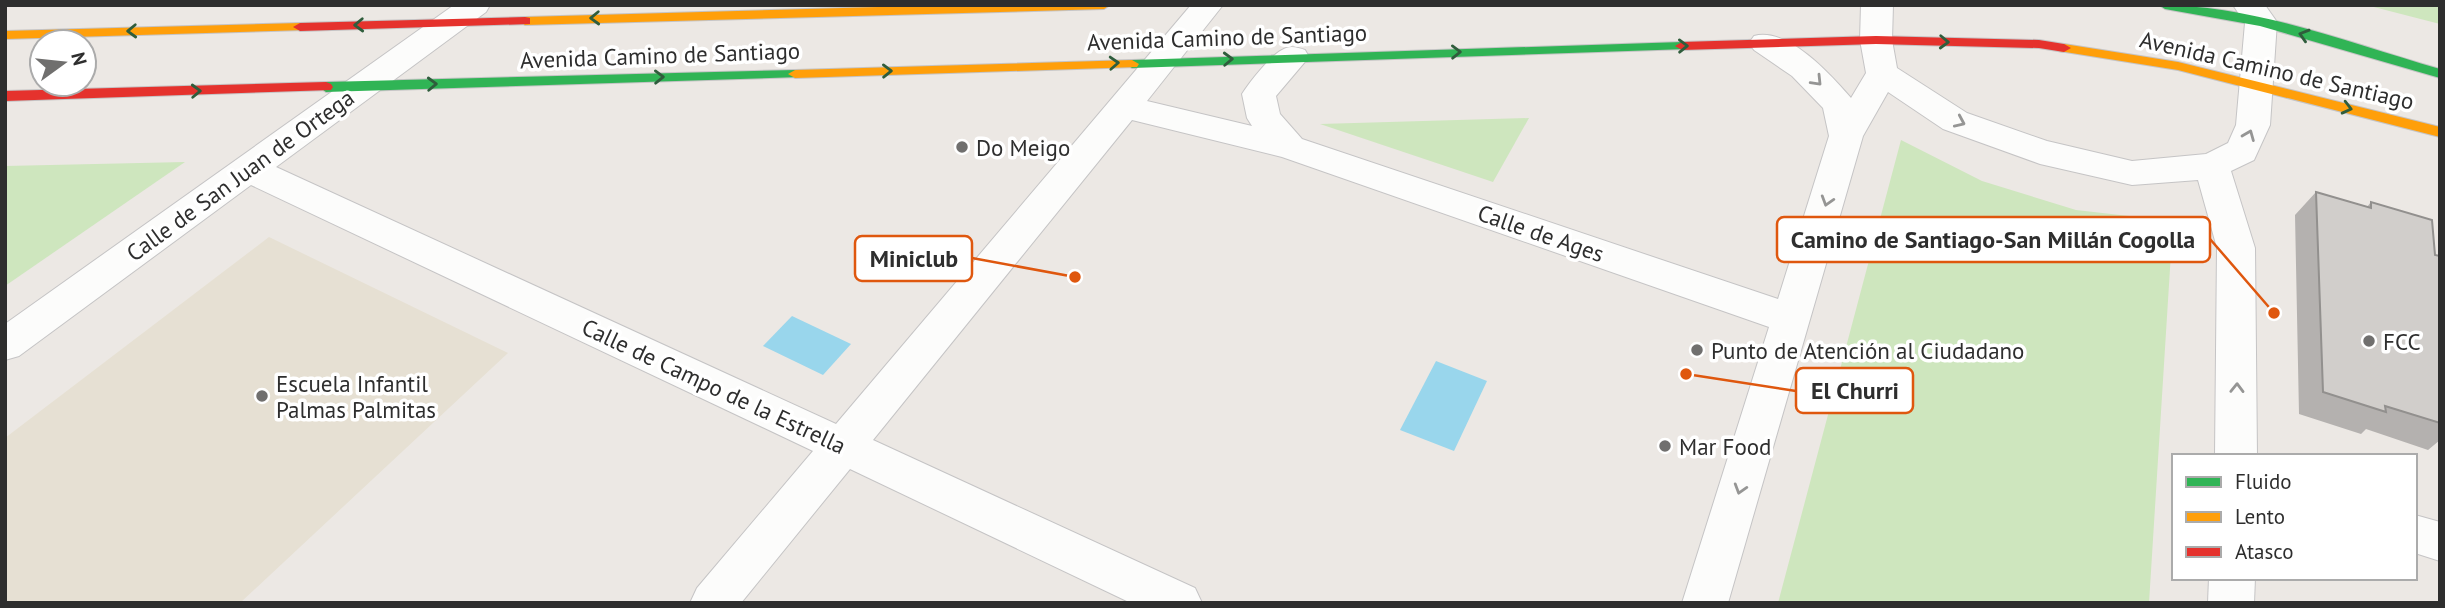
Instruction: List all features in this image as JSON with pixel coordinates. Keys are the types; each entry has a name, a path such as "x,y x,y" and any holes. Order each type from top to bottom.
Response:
{"street":[{"name":"Avenida Camino de Santiago","path":"5,35 463,14 1104,5"},
{"path":"713,603 1208,5"},
{"path":"1705,603 1846,136 1882,73 1876,40 1877,5"},
{"name":"Avenida Camino de Santiago","path":"2165,5 2254,14 2440,74"},
{"name":"Calle de San Juan de Ortega","path":"5,345 463,14"},
{"path":"1882,73 1955,121 2040,152 2132,173 2212,166 2242,151 2253,125 2257,86 2254,14"},
{"name":"Avenida Camino de Santiago","path":"5,96 1025,68 1160,61 1876,40 2039,44 2178,66 2440,132"},
{"path":"1765,43 1804,68 1839,105 1846,136"},
{"name":"Calle de Ages","path":"1290,147 1264,118 1259,94 1293,57"},
{"name":"Calle de Ages","path":"1123,106 1290,147 1791,319"},
{"path":"2212,166 2236,248 2236,454"},
{"name":"Calle de Campo de la Estrella","path":"248,169 1179,603"},
{"path":"2417,535 2440,542"},
{"path":"2231,603 2232,580"}],"shaded area":[{"name":"Escuela Infantil Palmas Palmitas","path":"269,237 508,353 240,603 5,603 5,438"}],"green space":[{"path":"2366,5 2440,5 2440,24"},
{"path":"1529,118 1493,182 1320,124"},
{"path":"1901,140 1982,181 2076,210 2173,221 2149,603 1778,603"},
{"path":"185,162 5,286 5,166"}],"water":[{"path":"792,316 851,344 823,375 763,346"},
{"path":"1436,361 1487,381 1454,451 1400,430"}],"building":[{"name":"FCC","path":"2316,192 2371,208 2371,202 2432,220 2435,255 2440,256 2440,423 2385,406 2386,412 2323,392"}],"traffic: fast":[{"path":"2165,5 2261,22 2440,74"},
{"path":"1132,64 1682,46"},
{"path":"326,87 795,74"}],"traffic: slow":[{"path":"525,21 1104,5"},
{"path":"5,35 300,27"},
{"path":"2064,48 2178,66 2440,132"},
{"path":"795,74 1132,64"}],"traffic: jam":[{"path":"300,27 525,21"},
{"path":"1682,46 1876,40 2039,44 2064,48"},
{"path":"5,96 326,87"}],"place":[{"name":"Do Meigo","path":"962,147"},
{"name":"Miniclub","path":"1075,277"},
{"name":"Camino de Santiago-San Millán Cogolla","path":"2274,313"},
{"name":"FCC","path":"2369,341"},
{"name":"Punto de Atención al Ciudadano","path":"1697,350"},
{"name":"El Churri","path":"1686,374"},
{"name":"Escuela Infantil Palmas Palmitas","path":"262,396"},
{"name":"Mar Food","path":"1665,446"}]}
